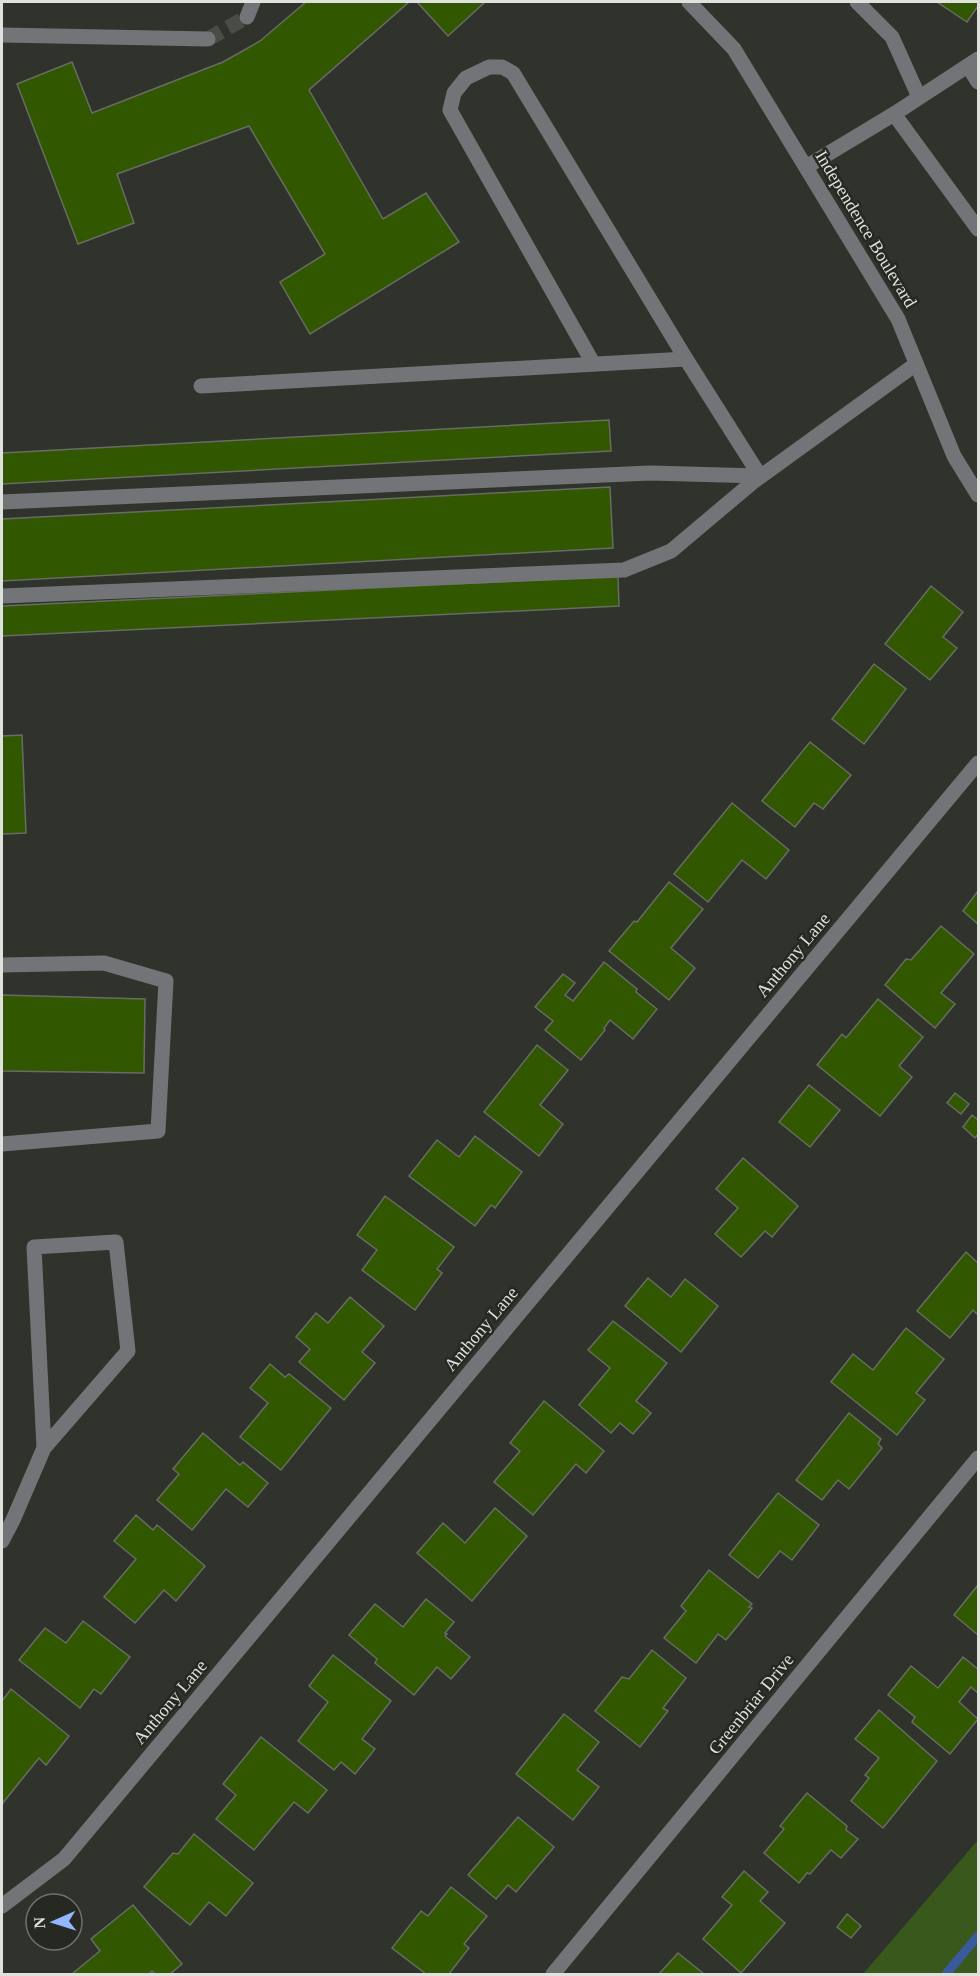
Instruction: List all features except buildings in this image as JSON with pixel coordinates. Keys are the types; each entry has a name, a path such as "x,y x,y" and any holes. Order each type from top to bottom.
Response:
{"street":[{"path":"247,17 253,2"},
{"name":"Independence Boulevard","path":"689,2 734,48 898,319 954,456 978,495"},
{"path":"857,2 892,37 919,97"},
{"path":"2,35 208,39"},
{"path":"806,167 973,63 978,82"},
{"path":"593,363 450,110 454,93 466,78 489,67 502,67 513,73 686,359 760,476"},
{"path":"894,114 978,229"},
{"path":"201,386 686,359"},
{"path":"2,596 624,570 671,551 760,476 916,364"},
{"path":"2,502 651,473 760,476"},
{"name":"Anthony Lane","path":"2,1906 64,1859 978,763"},
{"path":"2,965 104,963 166,981 158,1131 2,1144"},
{"path":"2,1541 44,1448 128,1351 116,1242 34,1247 44,1448"},
{"name":"Greenbriar Drive","path":"553,1974 978,1458"}],"green space":[{"path":"978,1840 978,1974 863,1974"}],"waterway":[{"path":"946,1974 978,1936"}],"tunnel":[{"path":"208,39 247,17"}]}
